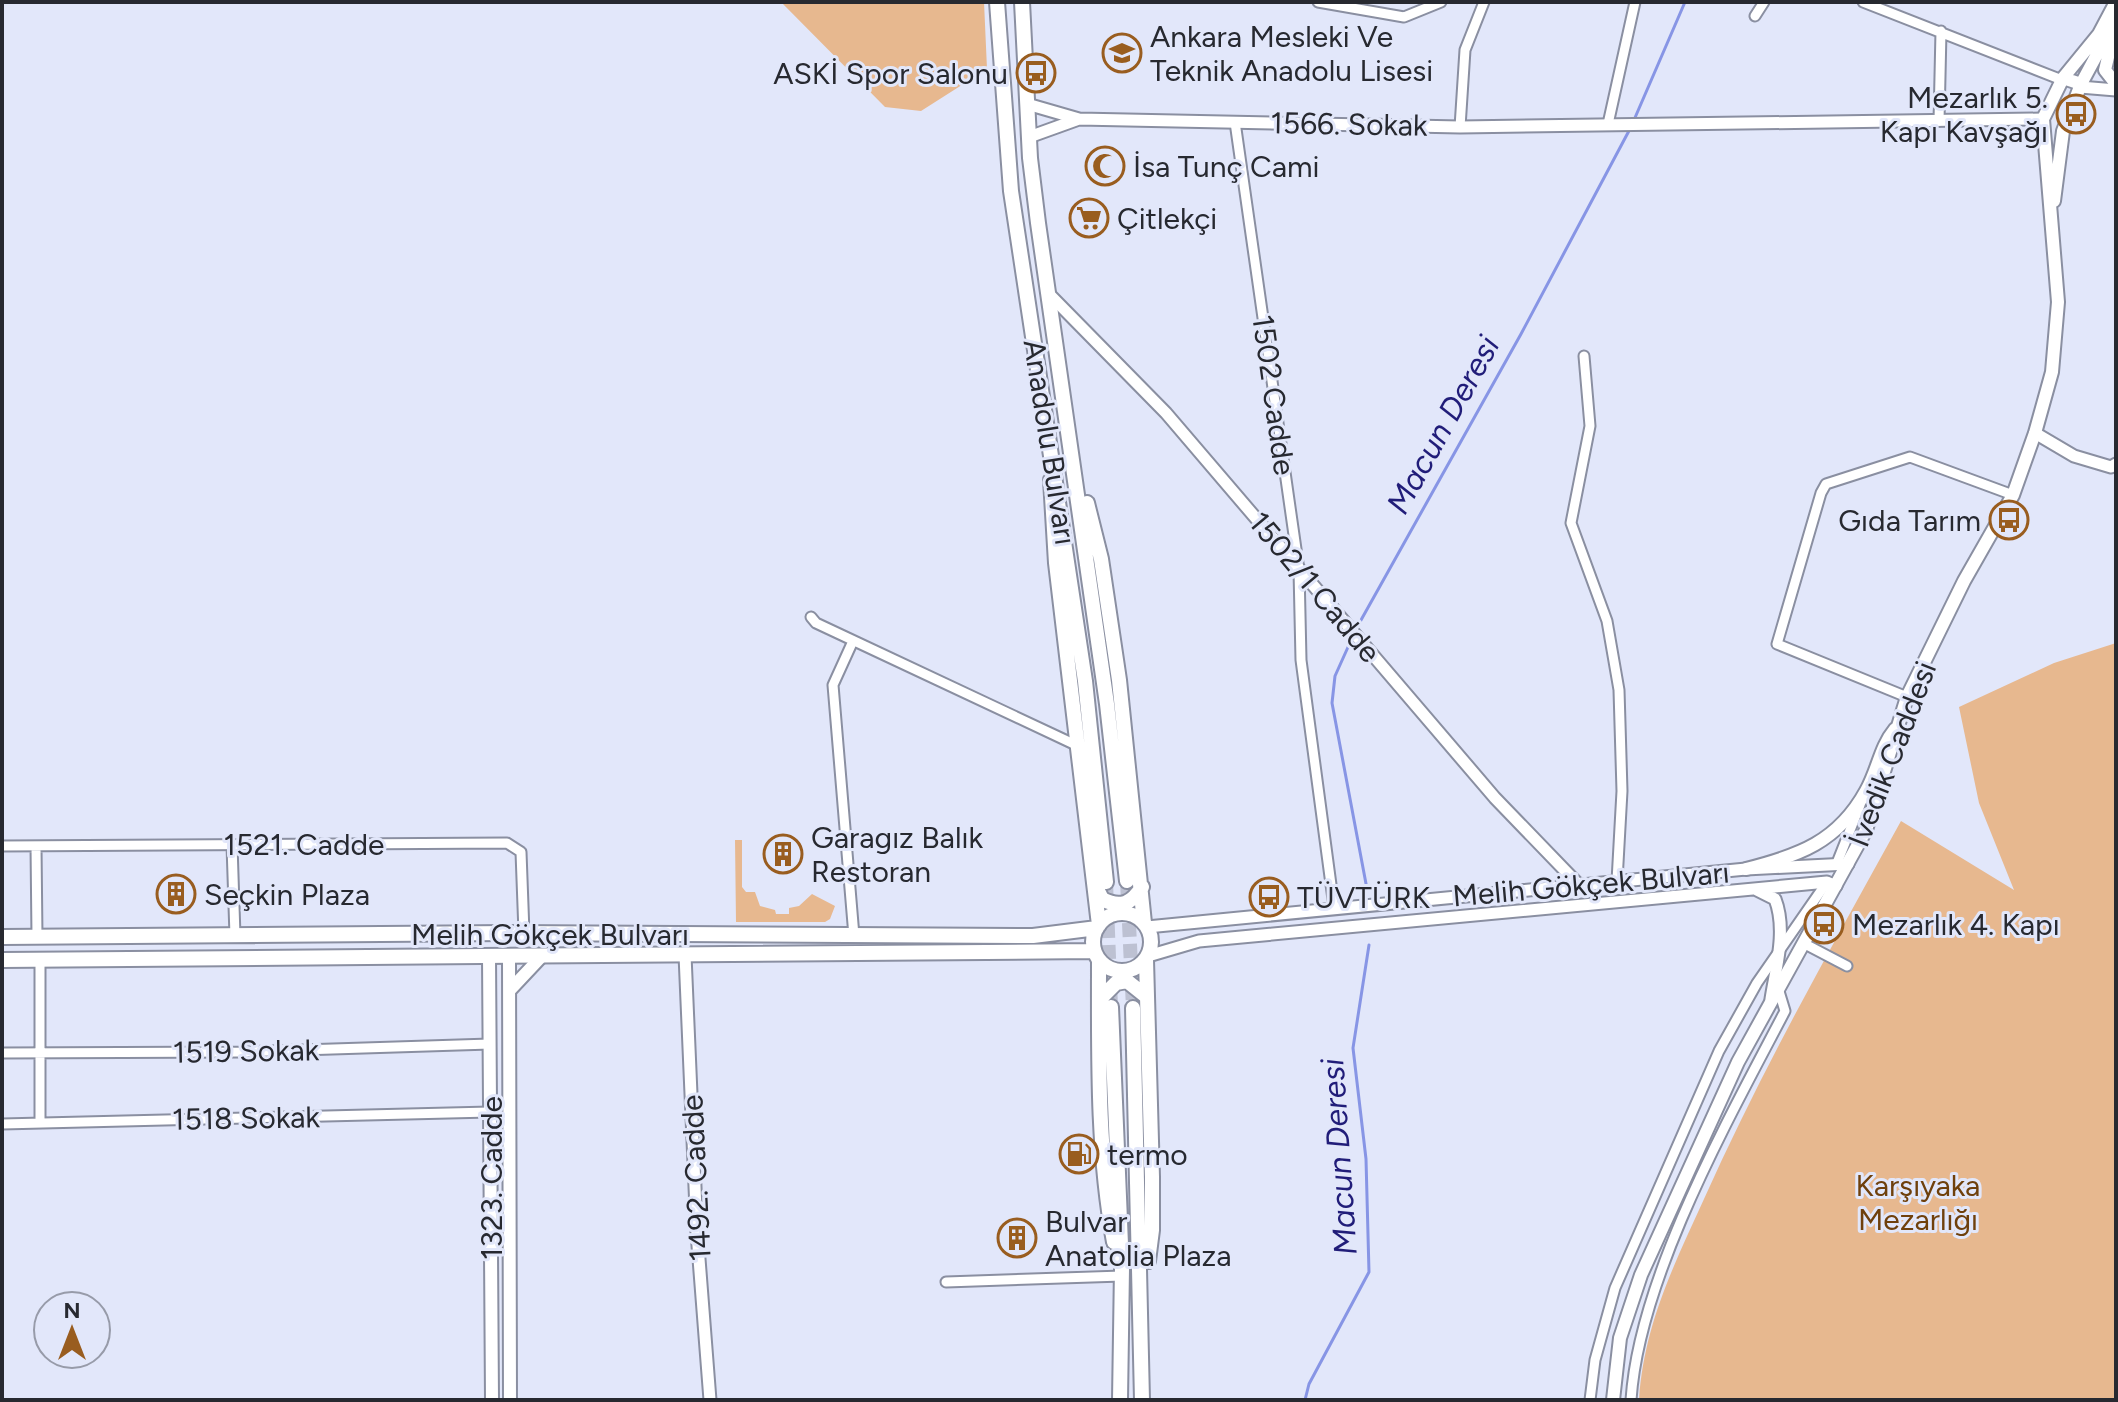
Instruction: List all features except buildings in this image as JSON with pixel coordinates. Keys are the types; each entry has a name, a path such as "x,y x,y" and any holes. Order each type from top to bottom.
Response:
{"main road":[{"name":"Anadolu Bulvarı","path":"997,2 1011,191 1093,741 1100,882"},
{"name":"Anadolu Bulvarı","path":"1022,2 1029,137 1048,293 1107,704 1127,881"},
{"path":"2063,131 2055,132 2044,122 2062,79 2099,34 2116,2"},
{"name":"İvedik Caddesi","path":"2052,224 2063,131 2080,86 2116,19"},
{"path":"2116,27 2105,70 2116,87"},
{"path":"2062,79 2080,86"},
{"name":"İvedik Caddesi","path":"1613,1400 1620,1338 1631,1301 1738,1062 1803,943 1831,884 1876,806 1907,697 1964,581 2013,495 2035,433 2049,384 2058,302 2044,122"},
{"path":"1052,451 1050,500 1078,746 1102,899 1119,905 1129,902 1142,887"},
{"path":"1074,461 1101,559 1145,925 1151,936 1147,958 1147,997 1152,1230 1142,1305"},
{"path":"1746,869 1792,857 1818,846 1866,791 1885,741 1899,723"},
{"path":"1100,882 1096,956 1105,1003 1122,1272 1120,1400"},
{"path":"1098,926 1121,914 1145,925"},
{"name":"Melih Gökçek Bulvarı","path":"2,937 489,933 1033,936 1098,926"},
{"path":"489,933 489,956"},
{"path":"510,1400 508,992 509,956 516,933"},
{"name":"Melih Gökçek Bulvarı","path":"2,960 685,955 1096,956"},
{"name":"1323. Cadde","path":"489,956 492,1400"},
{"path":"1096,956 1122,972 1131,970 1147,958"},
{"path":"508,992 521,974 541,957"},
{"path":"1105,1003 1116,983 1127,981 1147,997"},
{"path":"1133,1008 1142,1400"}],"street":[{"path":"1318,2 1404,17 1441,2"},
{"path":"1460,127 1465,50 1484,2"},
{"path":"1613,124 1635,2"},
{"path":"1755,16 1764,2"},
{"path":"1863,2 2062,79"},
{"path":"1939,121 1941,31"},
{"path":"2080,86 2116,87"},
{"path":"1027,104 1079,119"},
{"path":"1029,137 1079,119"},
{"name":"1566. Sokak","path":"1079,119 1460,127 1644,123 2044,122"},
{"name":"1502 Cadde","path":"1235,122 1299,570 1301,660 1334,907"},
{"name":"1502/1 Cadde","path":"1048,293 1166,413 1495,798 1579,885"},
{"path":"1584,356 1590,426 1571,523 1607,621 1619,690 1622,791 1617,881"},
{"path":"2035,433 2074,456 2111,467 2116,464"},
{"path":"1907,697 1777,644 1821,493 1826,484 1910,457 2013,495"},
{"path":"811,617 816,623 853,641 1078,746"},
{"path":"853,641 833,685 854,936"},
{"path":"1843,864 1866,791"},
{"name":"1521. Cadde","path":"2,846 513,844 521,852 516,933"},
{"path":"232,845 235,936"},
{"path":"36,846 37,937"},
{"name":"Melih Gökçek Bulvarı","path":"1145,925 1746,869 1843,864"},
{"path":"1590,1400 1595,1360 1615,1288 1719,1051 1778,954 1831,884"},
{"name":"Melih Gökçek Bulvarı","path":"1147,958 1199,941 1745,887 1831,884"},
{"path":"1745,887 1766,892 1775,899 1781,928 1771,1000"},
{"path":"1334,907 1334,930"},
{"path":"1803,943 1847,966"},
{"name":"1492. Cadde","path":"685,955 697,1233 710,1400"},
{"path":"40,960 40,1123"},
{"path":"1631,1400 1642,1325 1691,1204 1785,1011 1778,987"},
{"name":"1519 Sokak","path":"2,1053 241,1052 490,1044"},
{"name":"1518 Sokak","path":"2,1124 490,1112"},
{"path":"946,1282 1122,1272"}],"green space":[{"path":"781,2 984,2 987,69 921,111 885,107"},
{"name":"Karşıyaka Mezarlığı","path":"2116,643 2116,1400 1639,1400 1647,1347 1662,1297 1726,1151 1774,1055 1901,821 2014,890 1979,803 1959,707 2054,663"},
{"path":"735,840 742,840 742,887 746,892 755,892 760,906 775,910 776,914 789,914 789,908 799,906 812,894 835,906 830,919 825,922 736,922"}],"waterway":[{"name":"Macun Deresi","path":"1634,120 1685,2"},
{"name":"Macun Deresi","path":"1356,629 1521,334 1631,127"},
{"name":"Macun Deresi","path":"1353,636 1335,676 1332,703 1367,889"},
{"name":"Macun Deresi","path":"1305,1400 1309,1384 1369,1272 1366,1159 1353,1048 1369,945"}],"tunnel":[{"path":"1127,881 1133,1008"},
{"path":"1106,882 1111,1007"}],"place":[{"name":"Ankara Mesleki Ve Teknik Anadolu Lisesi","path":"1122,53"},
{"name":"ASKİ Spor Salonu","path":"1036,73"},
{"name":"Mezarlık 5. Kapı Kavşağı","path":"2076,114"},
{"name":"İsa Tunç Cami","path":"1105,166"},
{"name":"Çitlekçi","path":"1089,218"},
{"name":"Gıda Tarım","path":"2009,520"},
{"name":"Garagız Balık Restoran","path":"783,854"},
{"name":"Seçkin Plaza","path":"176,894"},
{"name":"TÜVTÜRK","path":"1269,897"},
{"name":"Mezarlık 4. Kapı","path":"1824,924"},
{"name":"termo","path":"1079,1154"},
{"name":"Bulvar Anatolia Plaza","path":"1017,1238"}]}
